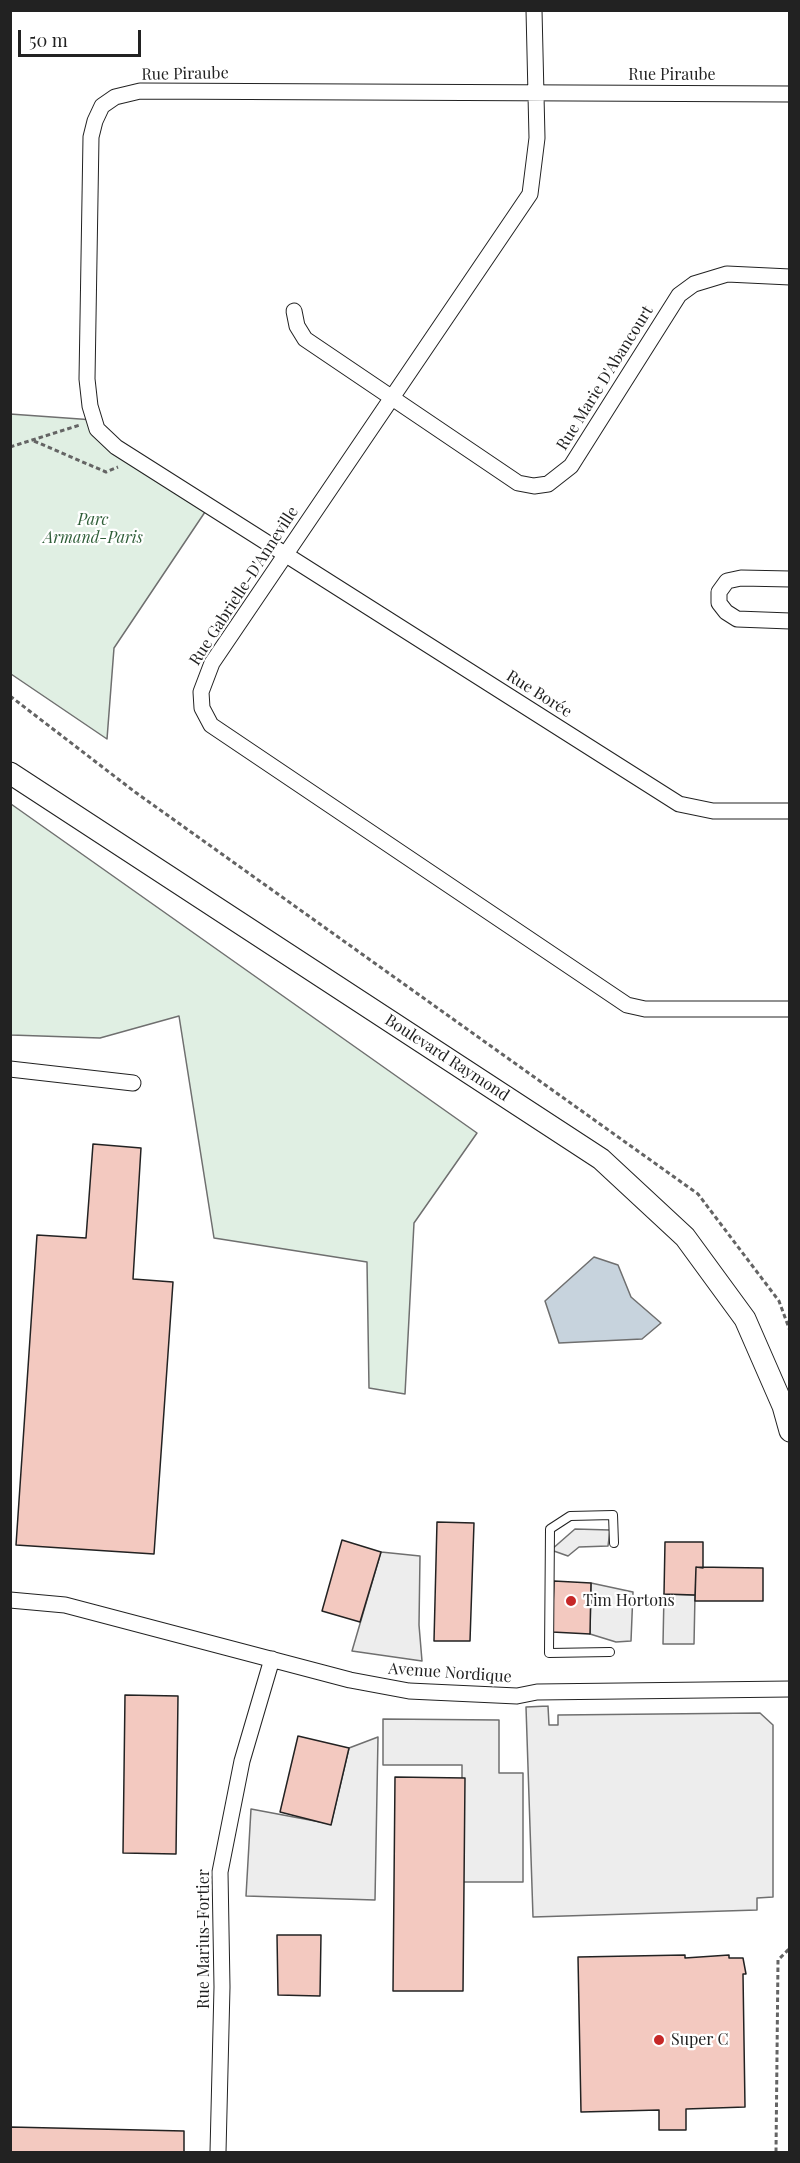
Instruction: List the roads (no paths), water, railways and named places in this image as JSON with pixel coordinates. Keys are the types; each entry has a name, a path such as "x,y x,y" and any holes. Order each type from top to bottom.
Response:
{"street":[{"name":"Rue Gabrielle-D'Anneville","path":"534,10 537,138 530,194 212,663 204,679 201,692 202,708 211,725 627,1005 645,1009 789,1009"},
{"name":"Rue Piraube","path":"285,554 116,447 97,429 87,379 91,148 95,121 102,106 115,97 140,91 789,94"},
{"name":"Rue Marie D'Abancourt","path":"294,311 297,326 305,339 518,483 548,484 571,466 679,295 694,284 727,274 789,277"},
{"name":"Rue Borée","path":"285,554 679,804 713,811 789,811"},
{"path":"789,579 741,578 727,581 719,592 719,603 726,612 737,619 789,621"},
{"name":"Boulevard Raymond","path":"10,773 601,1159 685,1236 745,1319 783,1406 789,1431"},
{"path":"10,1070 133,1083"},
{"name":"Avenue Nordique","path":"10,1600 65,1605 350,1680 409,1691 517,1696 537,1692 789,1689"},
{"name":"Rue Marius-Fortier","path":"218,2152 222,1987 220,1872 242,1761 272,1659"}],"lane":[{"path":"610,1652 549,1653 550,1529 570,1516 613,1515 614,1543"}],"place":[{"name":"Tim Hortons","path":"571,1601"},
{"name":"Super C","path":"659,2040"}],"park label":[{"name":"Parc Armand-Paris","path":"93,529"}]}
